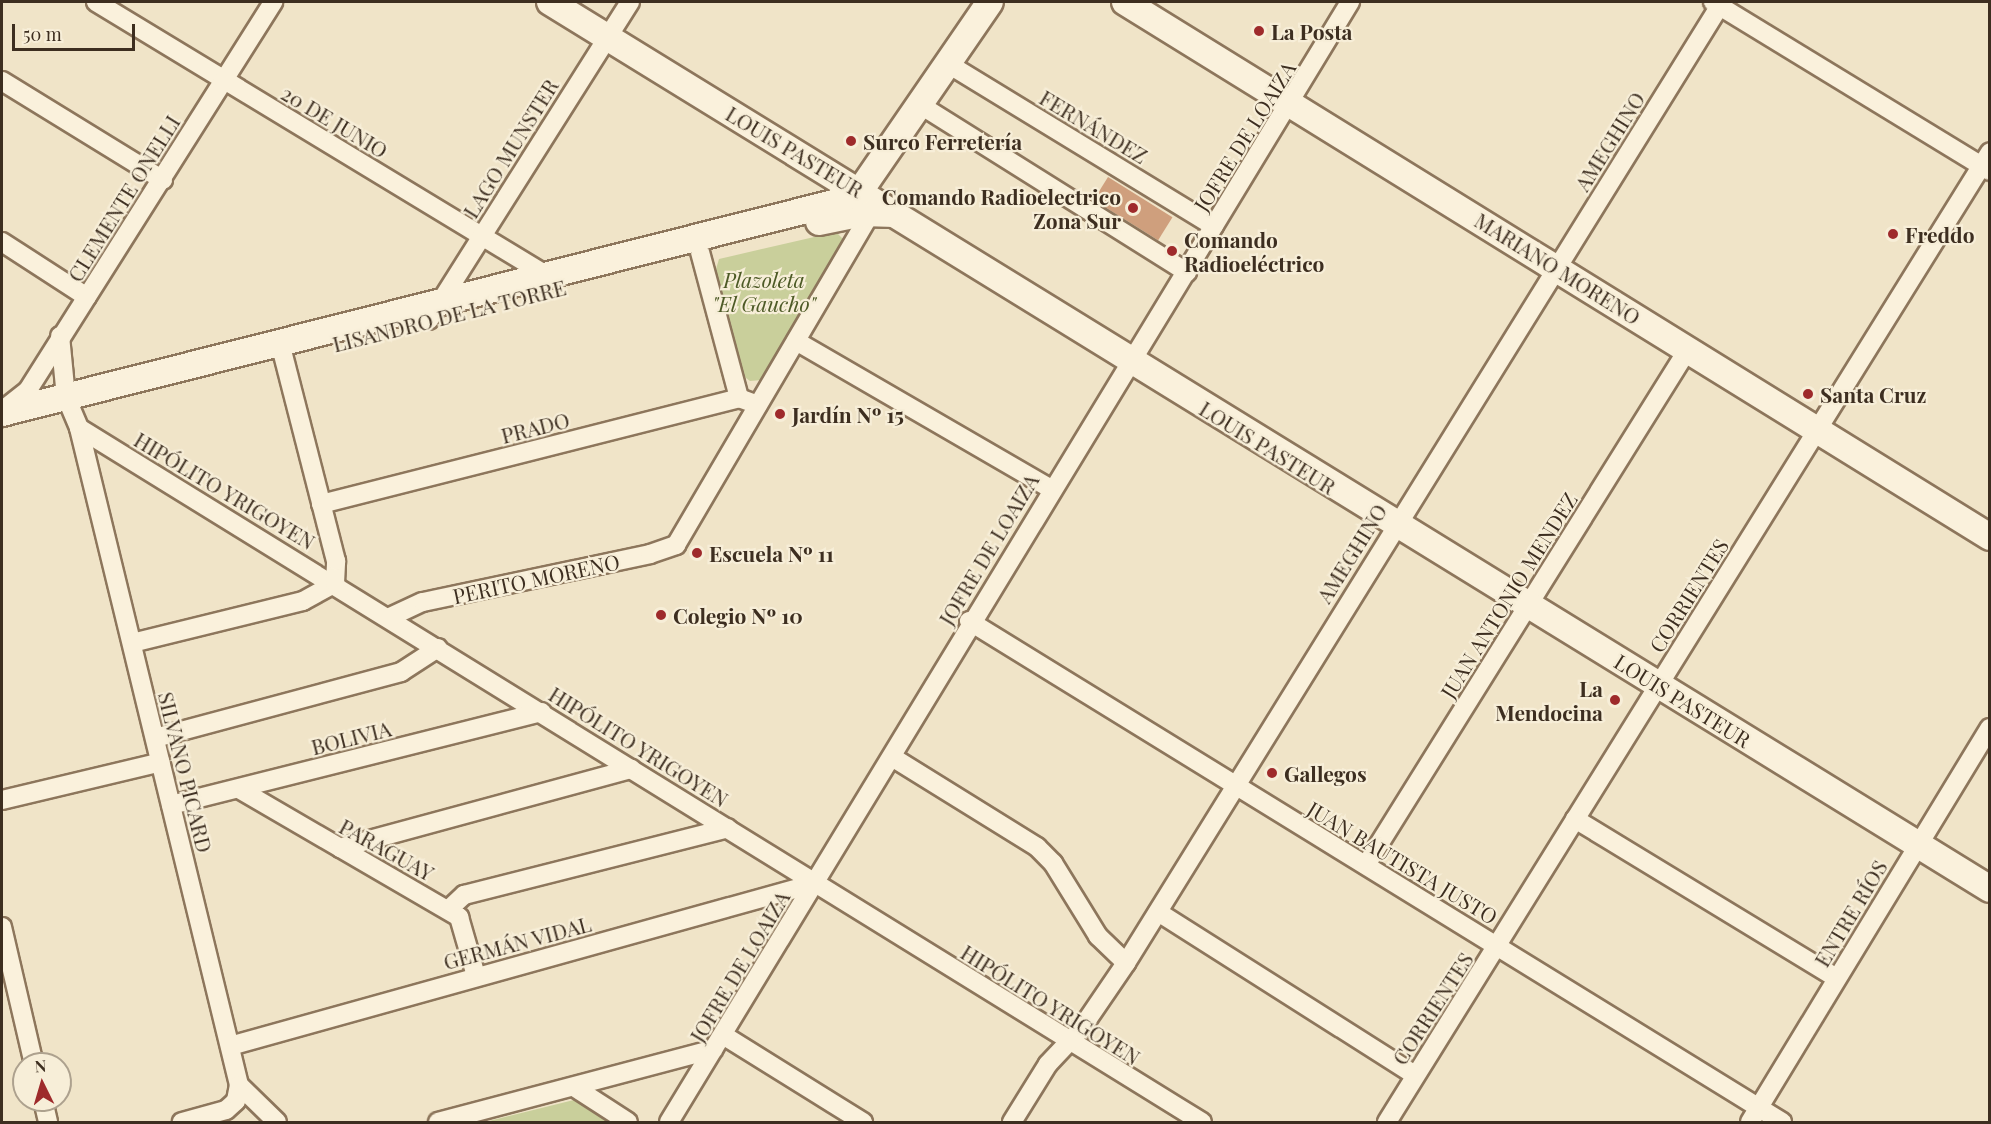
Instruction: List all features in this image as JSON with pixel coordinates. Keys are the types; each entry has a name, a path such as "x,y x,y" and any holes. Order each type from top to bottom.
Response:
{"main road":[{"name":"LOUIS PASTEUR","path":"550,2 1394,525 1528,604 1989,889"},
{"path":"877,205 922,106 990,2"},
{"name":"MARIANO MORENO","path":"1125,2 1989,537"},
{"name":"LISANDRO DE LA TORRE","path":"2,427 72,411 282,350 700,252 877,205"},
{"name":"LISANDRO DE LA TORRE","path":"433,313 551,278 796,214 877,205"},
{"name":"LISANDRO DE LA TORRE","path":"2,412 72,411"}],"street":[{"name":"20 DE JUNIO","path":"96,2 551,278"},
{"name":"CLEMENTE ONELLI","path":"2,412 28,390 60,336 163,180 273,2"},
{"name":"LAGO MUNSTER","path":"433,313 630,2"},
{"name":"JOFRE DE LOAIZA","path":"669,1122 892,757 969,621 1292,104 1350,2"},
{"path":"1718,3 1987,163"},
{"name":"AMEGHINO","path":"1012,1122 1048,1064 1069,1042 1126,963 1394,525 1557,268 1718,3"},
{"name":"FERNÁNDEZ","path":"950,64 1214,226"},
{"path":"2,81 163,180"},
{"path":"922,106 1187,272"},
{"name":"CORRIENTES","path":"1387,1122 1658,684 1987,163"},
{"path":"700,252 739,398 758,405 877,205"},
{"path":"2,242 87,297"},
{"name":"SILVANO PICARD","path":"60,336 72,411 132,643 239,1085"},
{"path":"796,341 1050,488"},
{"name":"JUAN ANTONIO MENDEZ","path":"1366,865 1688,349"},
{"path":"132,643 303,601 335,583 336,561 282,350"},
{"name":"PRADO","path":"321,504 739,398"},
{"name":"PERITO MORENO","path":"388,618 423,602 650,554 682,538 758,405"},
{"name":"HIPÓLITO YRIGOYEN","path":"72,411 388,618 1069,1042 1202,1122"},
{"name":"JUAN BAUTISTA JUSTO","path":"969,621 1498,946 1754,1115 1782,1122"},
{"path":"155,738 400,672 438,648"},
{"name":"BOLIVIA","path":"171,805 542,712"},
{"name":"ENTRE RÍOS","path":"1754,1115 1989,728"},
{"path":"892,757 1037,848 1053,863 1098,936 1126,963"},
{"path":"2,800 161,762"},
{"path":"340,848 631,768"},
{"name":"PARAGUAY","path":"239,789 448,909 464,924 476,976"},
{"path":"1575,819 1836,978"},
{"path":"448,909 464,895 728,828"},
{"name":"GERMÁN VIDAL","path":"230,1046 816,883"},
{"path":"1158,912 1415,1075"},
{"path":"2,927 31,1052"},
{"path":"438,1122 574,1087 718,1042 863,1122"},
{"path":"182,1122 213,1115 236,1101 239,1085"},
{"path":"239,1085 277,1122"},
{"path":"574,1087 628,1122"}],"green space":[{"name":"Plazoleta \"El Gaucho\"","path":"836,232 843,239 762,380 750,381 741,374 716,269 719,259"},
{"path":"582,1098 617,1122 485,1122"}],"building":[{"name":"Comando Radioelectrico Zona Sur","path":"1108,177 1172,217 1158,240 1094,200"}],"place":[{"name":"La Posta","path":"1259,31"},
{"name":"Surco Ferretería","path":"851,141"},
{"name":"Comando Radioelectrico Zona Sur","path":"1133,208"},
{"name":"Freddo","path":"1893,234"},
{"name":"Comando Radioeléctrico","path":"1172,251"},
{"name":"Santa Cruz","path":"1808,394"},
{"name":"Jardín Nº 15","path":"780,414"},
{"name":"Escuela Nº 11","path":"697,553"},
{"name":"Colegio Nº 10","path":"661,615"},
{"name":"La Mendocina","path":"1615,700"},
{"name":"Gallegos","path":"1272,773"}]}
